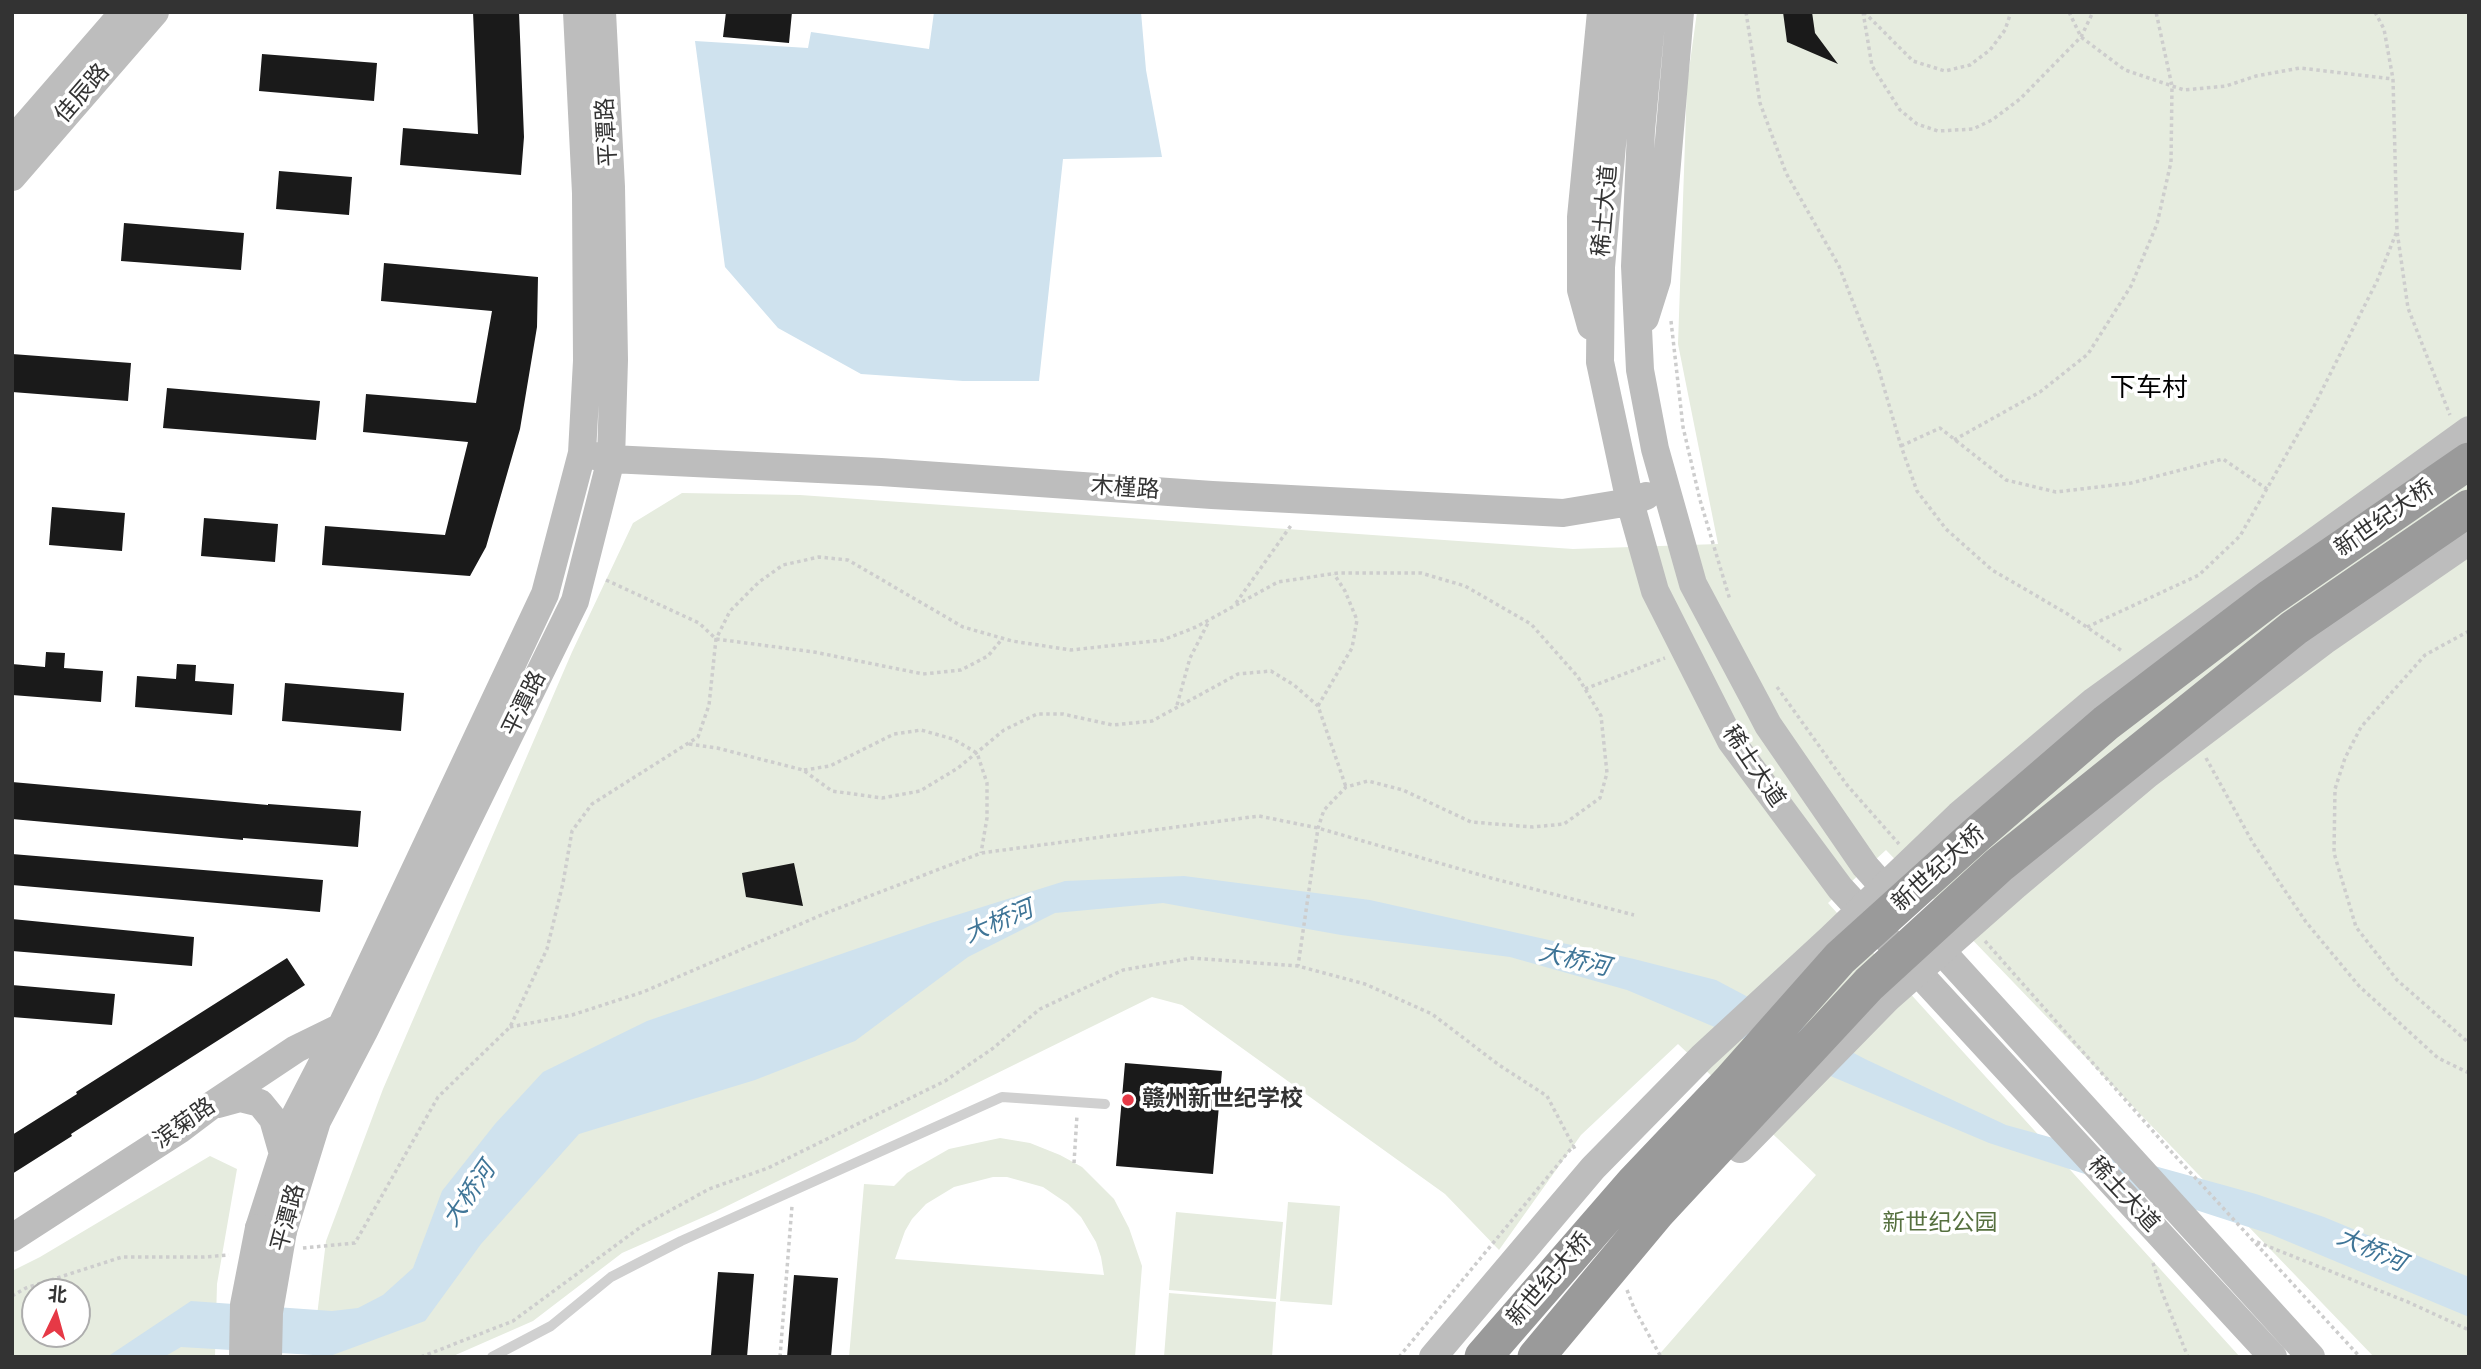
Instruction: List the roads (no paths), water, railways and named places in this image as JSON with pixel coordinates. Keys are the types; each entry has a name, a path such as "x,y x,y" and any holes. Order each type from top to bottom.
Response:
{"highway":[{"name":"新世纪大桥","path":"1483,1357 1635,1182 1730,1082 1840,958 2106,723 2270,598 2469,461"},
{"name":"新世纪大桥","path":"1536,1357 1657,1212 1869,984 1999,865 2294,628 2469,508"}],"street":[{"name":"佳辰路","path":"12,141 124,12"},
{"name":"佳辰路","path":"12,177 155,12"},
{"name":"平潭路","path":"243,1357 244,1304 281,1236 317,1121 352,1029 545,594 582,453 587,361 586,207 577,12"},
{"name":"平潭路","path":"268,1357 269,1312 281,1236 283,1154 295,1116 352,1029 575,601 611,459 614,360 611,187 602,12"},
{"path":"1600,357 1581,290 1581,217 1601,12"},
{"name":"稀土大道","path":"1624,12 1601,267 1600,357 1630,502 1655,591 1731,741 1840,888 2273,1357"},
{"name":"稀土大道","path":"1653,12 1641,131 1635,266 1640,370 1666,488 1693,584 1768,725 1865,866 2311,1357"},
{"path":"1639,337 1657,280 1679,12"},
{"path":"1433,1357 1592,1168 1702,1057 1959,815 2094,701 2460,423"},
{"name":"木槿路","path":"582,453 611,459 881,472 1212,495 1563,513 1630,502 1666,488"},
{"path":"1559,1357 1647,1244 1888,998 2148,774 2324,640 2469,541"},
{"name":"滨菊路","path":"12,1238 179,1130 296,1049 352,1029"},
{"path":"212,1105 240,1098 260,1103 273,1118 283,1154"}],"lane":[{"path":"492,1357 551,1326 611,1277 681,1241 1002,1097 1105,1104"}],"water":[{"path":"934,12 1141,12 1146,70 1162,157 1063,159 1039,381 963,381 861,374 778,328 725,267 695,41 808,48 811,32 929,49"},
{"name":"大桥河","path":"1184,876 1370,900 1716,980 1865,1059 2006,1125 2256,1194 2324,1217 2469,1277 2469,1317 2270,1234 1989,1143 1627,990 1510,957 1341,935 1163,903 1055,913 968,957 855,1041 755,1080 579,1134 481,1244 425,1321 330,1356 181,1347 164,1357 107,1357 191,1301 332,1311 358,1308 383,1295 413,1268 442,1191 495,1124 543,1072 647,1021 931,923 1065,881"}],"place":[{"name":"赣州新世纪学校","path":"1128,1100"}],"district":[{"name":"下车村","path":"2149,389"}],"park label":[{"name":"新世纪公园","path":"1940,1224"}]}
